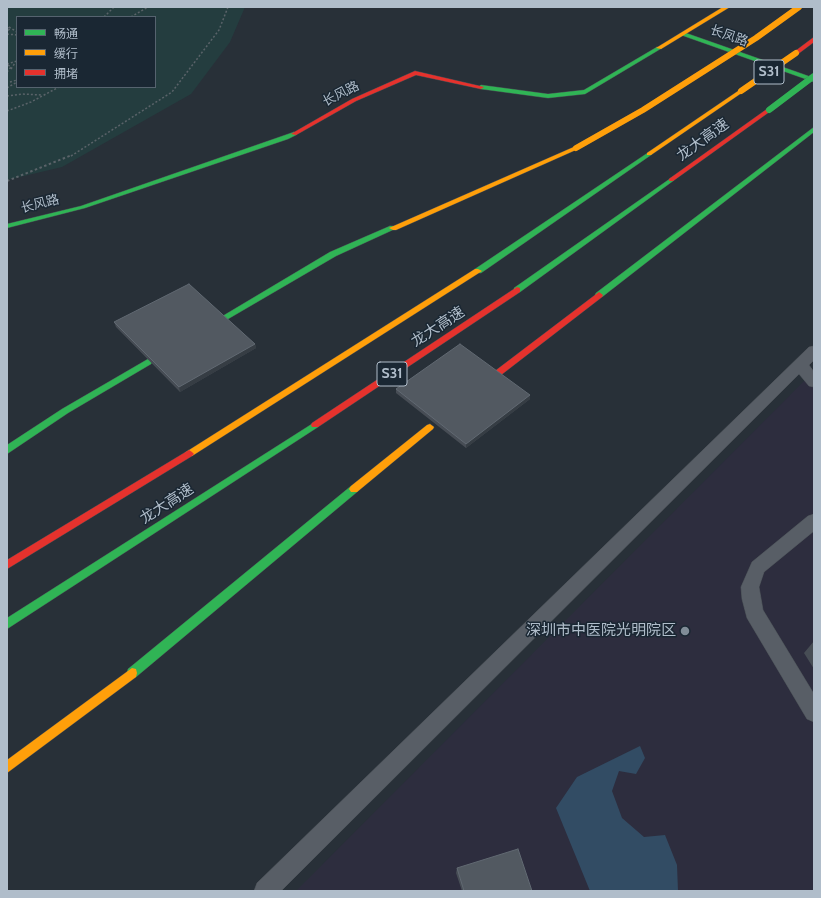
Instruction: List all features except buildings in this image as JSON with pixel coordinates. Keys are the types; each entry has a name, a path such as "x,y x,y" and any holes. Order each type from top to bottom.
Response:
{"main road":[{"name":"长凤路","path":"683,34 727,7"},
{"path":"225,317 333,254 576,148 649,106 756,38 799,7"},
{"name":"长凤路","path":"683,34 814,80"},
{"name":"长风路","path":"7,226 83,207 286,138 354,100 415,73 490,89 541,96 585,92 683,34"},
{"name":"龙大高速","path":"7,565 257,412 460,284 741,91 814,39"},
{"name":"龙大高速","path":"7,624 289,442 495,306 769,110 814,76"},
{"path":"498,373 814,129"},
{"path":"7,450 65,411 148,362"},
{"path":"7,767 129,675 430,427"}],"lane":[{"path":"265,891 814,351"},
{"path":"800,365 814,382"},
{"path":"814,521 758,567 753,576 750,587 754,612 814,712"}],"path":[{"path":"105,16 114,7"},
{"path":"133,16 148,7"},
{"path":"7,181 67,158 172,92 219,30 228,7"},
{"path":"7,32 10,30 8,27"},
{"path":"7,64 15,63"},
{"path":"7,72 16,64 15,63"},
{"path":"7,64 11,67 10,69"},
{"path":"7,82 16,81"},
{"path":"7,88 16,82"},
{"path":"7,110 57,88"},
{"path":"7,96 22,94 43,95"}],"shaded area":[{"name":"深圳市中医院光明院区","path":"814,371 814,891 296,891"},
{"path":"640,746 645,758 636,774 619,771 612,791 622,818 644,837 665,835 677,865 678,891 590,891 556,808 577,777"}],"green space":[{"path":"7,7 245,7 230,42 191,94 62,167 7,180"}],"traffic: fast":[{"path":"683,34 814,80"},
{"path":"481,87 548,96 585,92 659,48"},
{"path":"769,110 814,76"},
{"path":"599,295 814,129"},
{"path":"7,226 83,207 294,134"},
{"path":"478,271 649,154"},
{"path":"517,290 671,180"},
{"path":"225,317 333,254 393,228"},
{"path":"7,450 65,411 148,362"},
{"path":"7,624 315,425"},
{"path":"132,673 354,489"}],"traffic: slow":[{"path":"659,48 727,7"},
{"path":"576,148 643,110 756,38 799,7"},
{"path":"741,91 796,53"},
{"path":"649,154 741,91"},
{"path":"393,228 576,148"},
{"path":"189,454 478,271"},
{"path":"354,489 430,427"},
{"path":"7,767 132,673"}],"traffic: jam":[{"path":"796,53 814,39"},
{"path":"294,134 354,100 415,73 481,87"},
{"path":"671,180 769,110"},
{"path":"315,425 517,290"},
{"path":"498,373 599,295"},
{"path":"7,565 189,454"}],"place":[{"name":"深圳市中医院光明院区","path":"685,631"}]}
